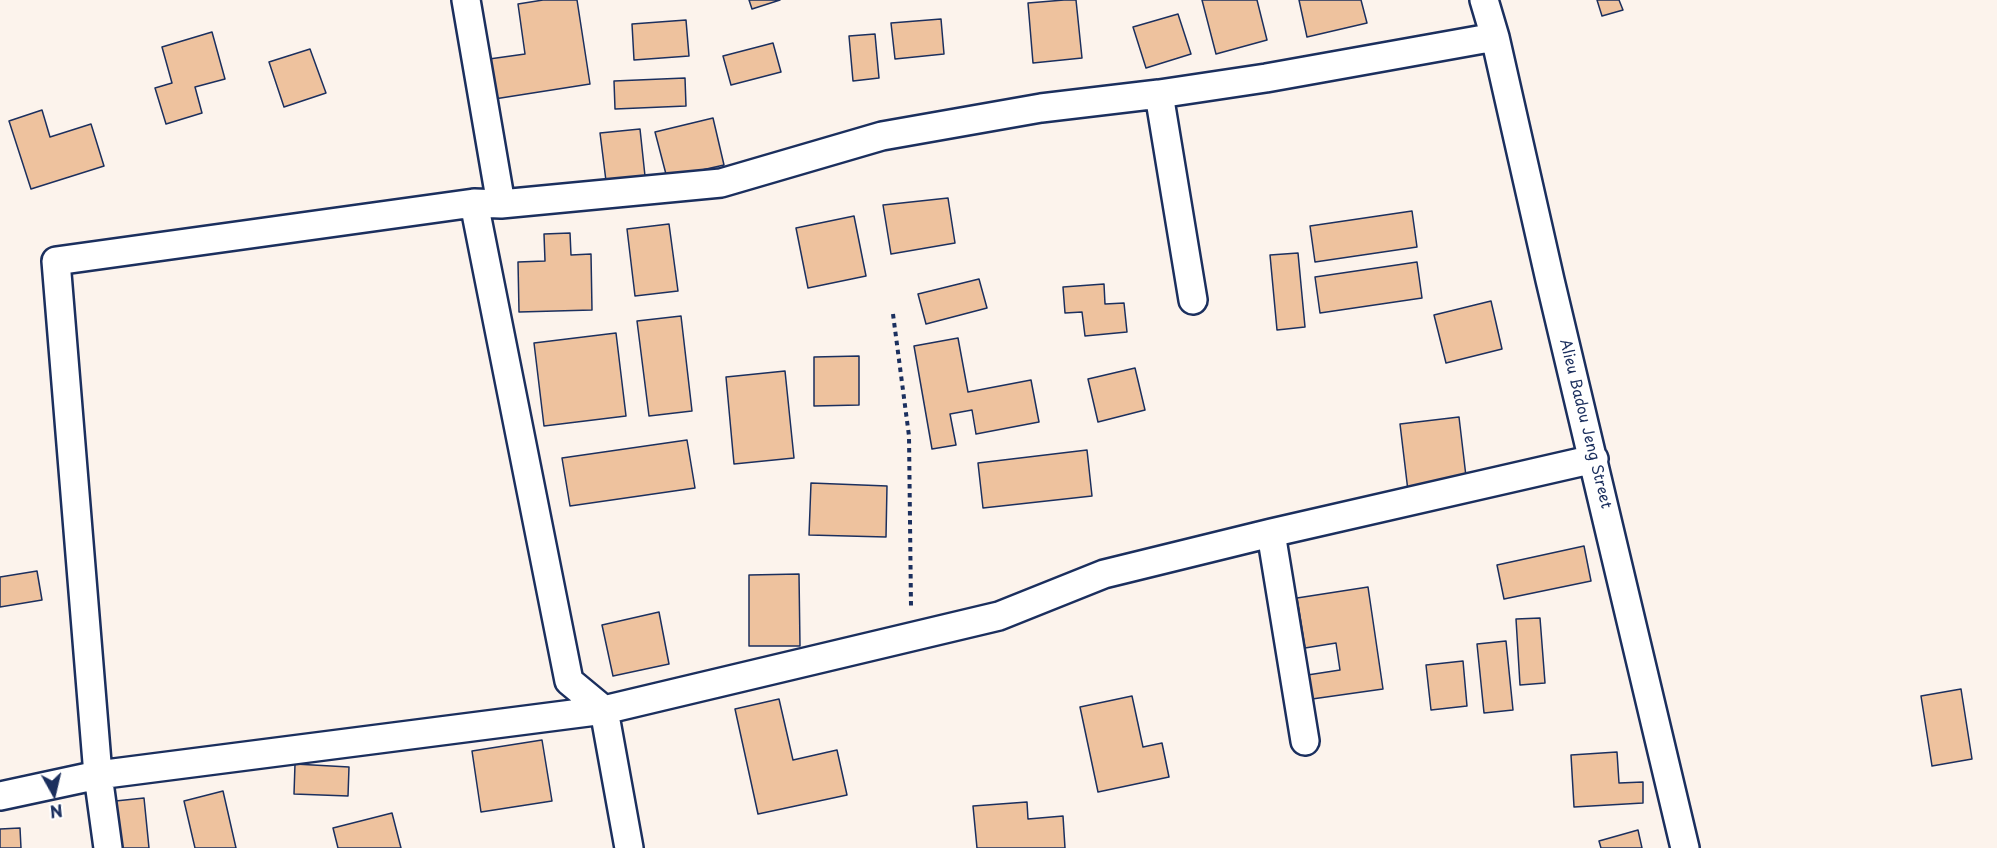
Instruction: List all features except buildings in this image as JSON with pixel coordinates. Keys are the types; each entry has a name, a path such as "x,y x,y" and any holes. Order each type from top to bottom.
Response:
{"street":[{"path":"466,0 487,204 570,681 604,710 629,848"},
{"name":"Alieu Badou Jeng Street","path":"1484,0 1495,37 1547,269 1685,848"},
{"path":"108,848 98,775 56,261 487,204 721,183 882,136 1041,108 1159,94 1277,76 1495,37"},
{"path":"1159,94 1193,300"},
{"path":"0,796 98,775 604,710 999,616 1104,574 1594,459"},
{"path":"1271,533 1305,741"}],"path":[{"path":"893,314 909,436 911,637"}]}
